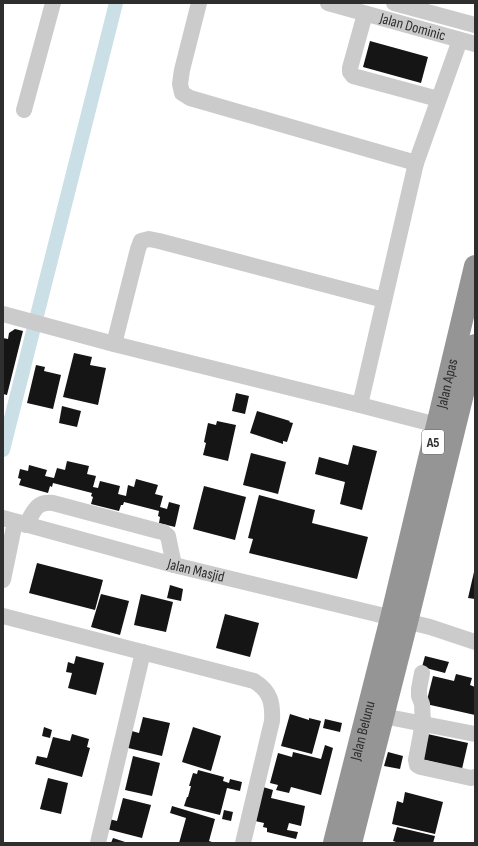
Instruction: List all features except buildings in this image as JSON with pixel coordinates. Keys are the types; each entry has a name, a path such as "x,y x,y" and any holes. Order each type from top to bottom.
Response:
{"highway":[{"name":"Jalan Apas","path":"399,620 437,424 475,266"},
{"name":"Jalan Apas","path":"399,620 475,345"},
{"name":"Jalan Belunu","path":"350,843 383,716 399,620"},
{"name":"Jalan Belunu","path":"334,843 399,620"}],"street":[{"path":"24,110 53,3"},
{"path":"199,3 181,77 180,84 182,93 190,98 416,163"},
{"name":"Jalan Dominic","path":"328,3 467,42"},
{"name":"Jalan Dominic","path":"394,3 475,26"},
{"path":"365,14 350,68 350,72 353,76 438,99"},
{"path":"360,405 416,163 438,99 467,42"},
{"path":"114,344 138,249 141,241 149,239 384,300"},
{"path":"3,315 437,424"},
{"path":"3,580 12,521 45,502 163,532 168,536 174,565"},
{"name":"Jalan Masjid","path":"12,521 174,565 430,627 475,642"},
{"path":"3,616 254,681 260,685 268,694 271,701 273,710 272,721 242,843"},
{"path":"98,843 144,652"},
{"path":"422,674 419,696 422,704 423,723 416,760 417,765 428,769 475,778"},
{"path":"383,716 475,734"}],"waterway":[{"path":"3,450 116,3"}]}
